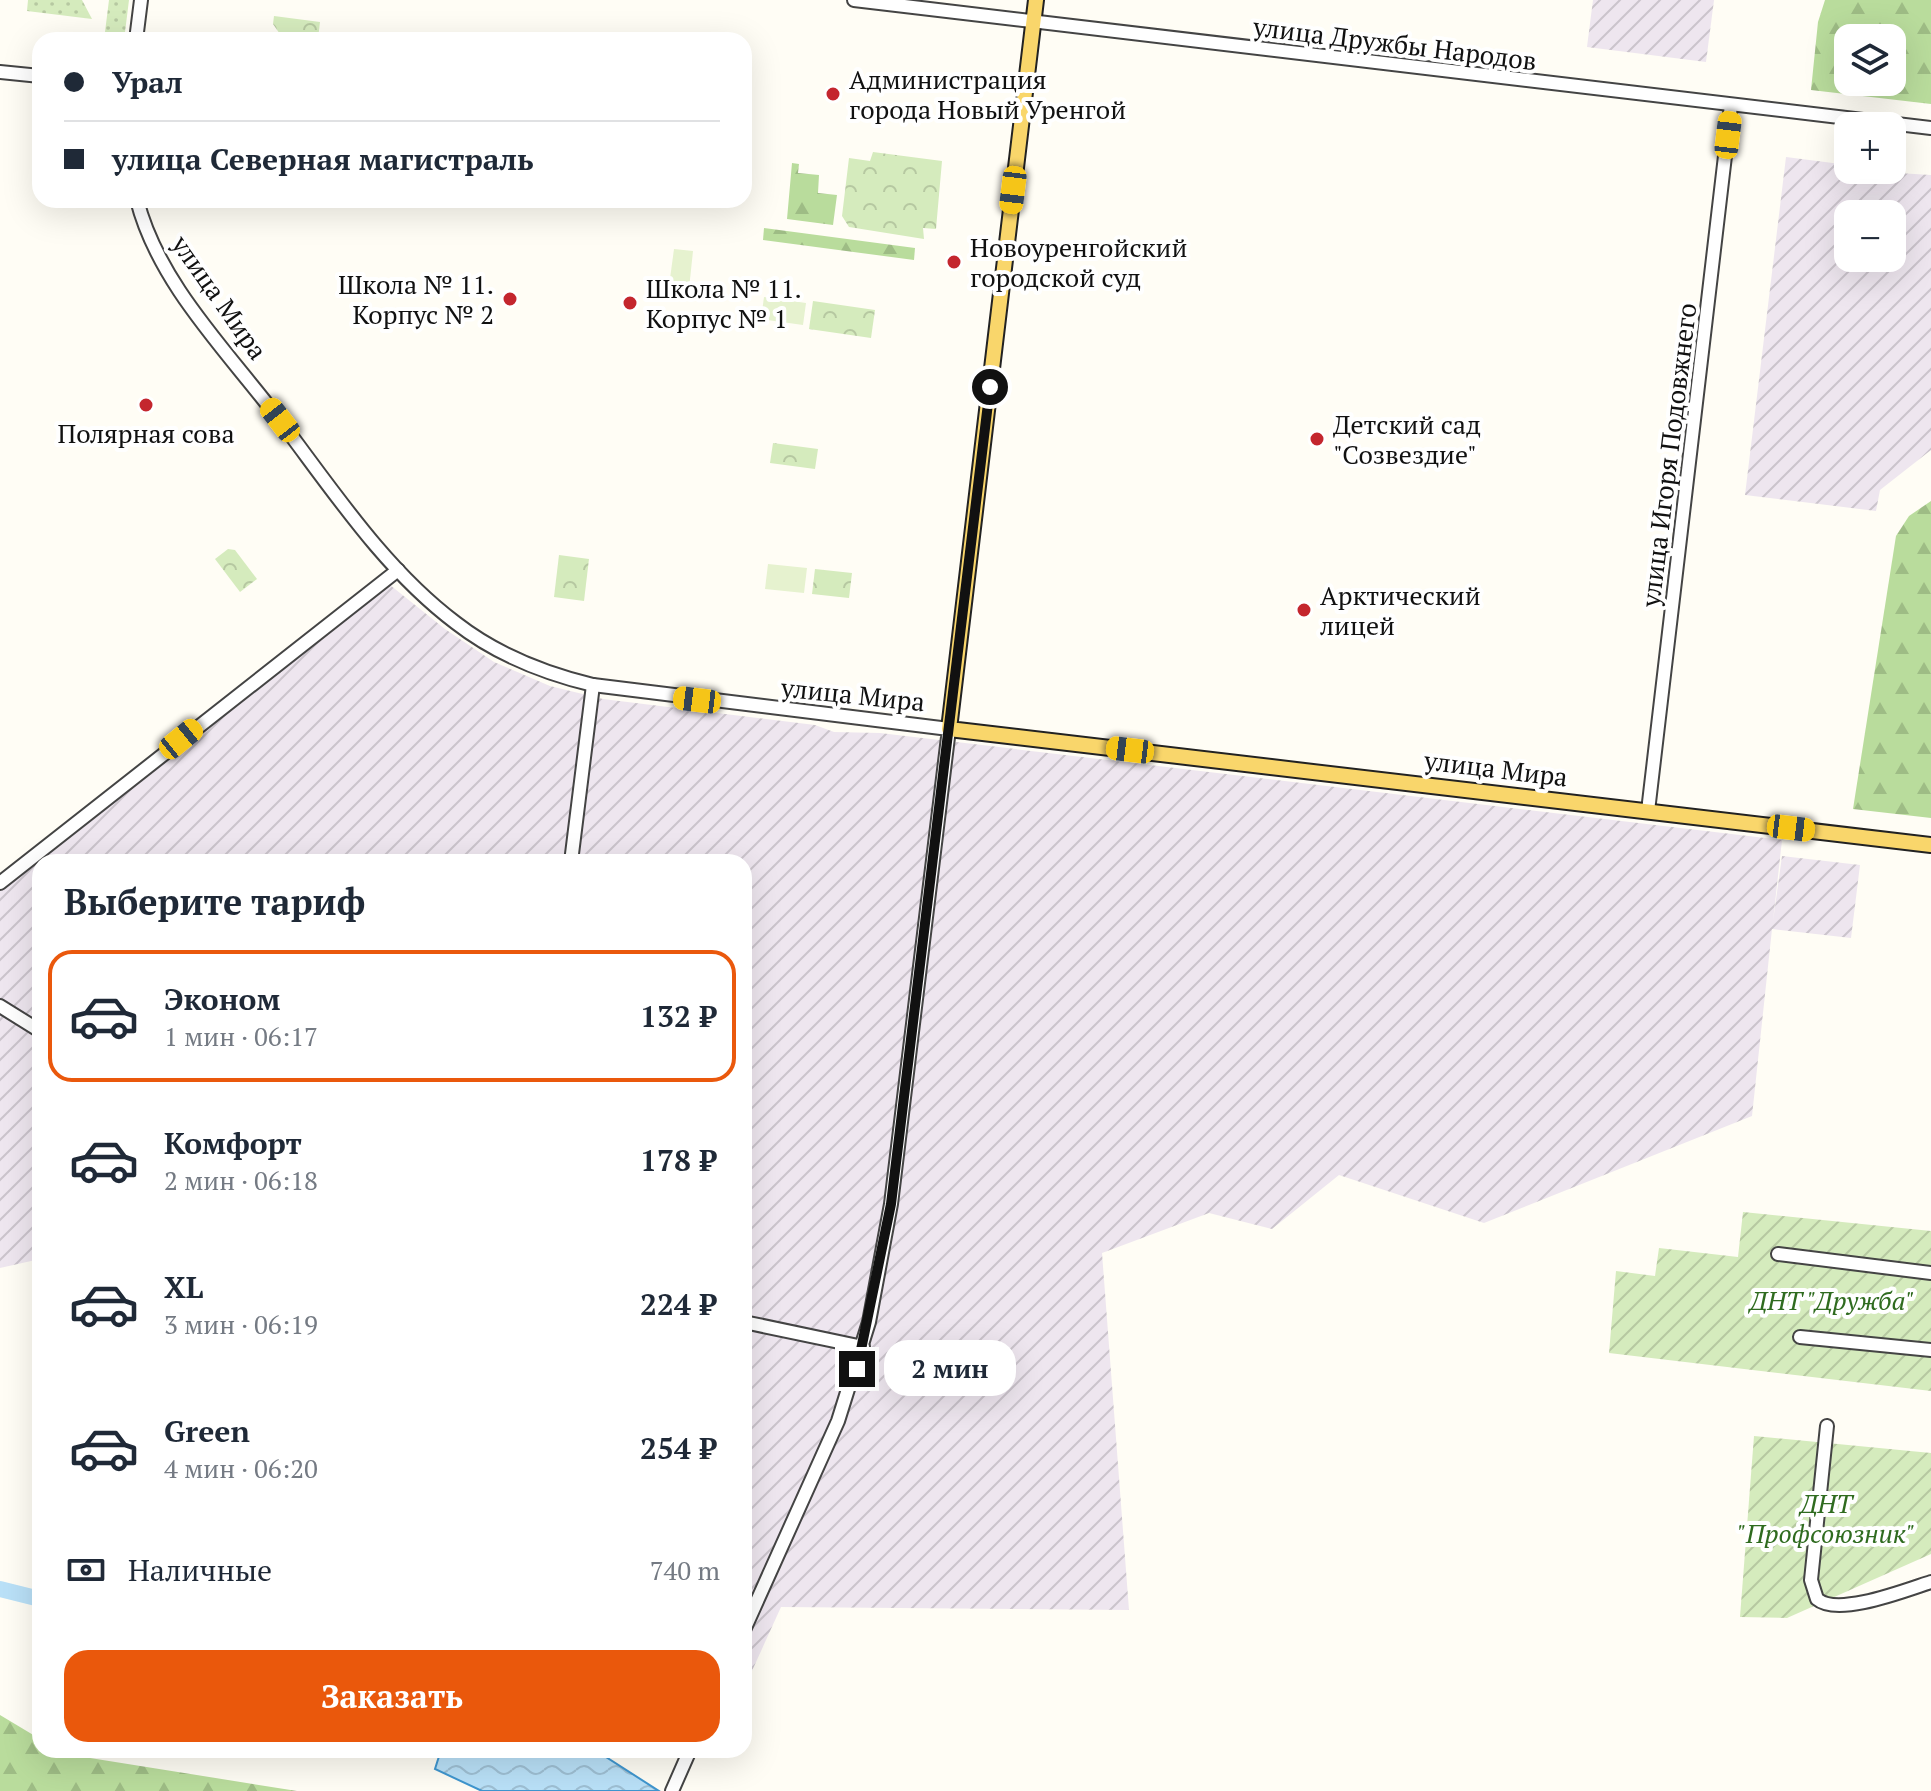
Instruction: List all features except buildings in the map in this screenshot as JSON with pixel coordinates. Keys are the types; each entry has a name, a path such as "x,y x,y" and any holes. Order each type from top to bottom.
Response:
{"main road":[{"path":"949,729 1036,0"},
{"name":"улица Мира","path":"949,729 1931,845"}],"street":[{"path":"137,32 141,0"},
{"name":"улица Дружбы Народов","path":"854,0 1931,128"},
{"path":"0,72 32,75"},
{"name":"улица Игоря Подовжнего","path":"1648,811 1731,105"},
{"name":"улица Мира","path":"140,208 154,245 190,304 398,570 435,607 494,649 544,671 593,685 949,729"},
{"path":"37,854 398,570"},
{"path":"572,854 593,685"},
{"path":"752,1612 838,1421 863,1347 891,1204 949,729"},
{"path":"0,883 32,858"},
{"path":"0,1006 32,1028"},
{"path":"1778,1254 1931,1273"},
{"path":"752,1324 863,1347"},
{"path":"1800,1337 1931,1350"},
{"path":"1827,1426 1811,1580 1817,1599 1829,1605 1851,1604 1931,1582"},
{"path":"674,1787 687,1758"}],"shaded area":[{"path":"1593,0 1714,0 1706,62 1587,47"},
{"path":"1786,157 1834,163 1834,184 1906,184 1906,173 1931,175 1931,450 1880,490 1876,511 1745,495"},
{"path":"390,585 445,629 494,662 550,686 603,699 815,725 834,732 880,733 1782,840 1773,921 1782,856 1860,865 1851,938 1772,929 1752,1116 1484,1223 1339,1175 1272,1229 1209,1213 1102,1253 1129,1610 781,1607 752,1671 752,854 46,854"},
{"path":"32,865 32,1261 0,1268 0,890"}],"green space":[{"path":"28,0 82,0 92,19 27,11"},
{"path":"109,0 129,0 125,32 105,32"},
{"path":"1825,0 1931,0 1931,104 1862,96 1906,96 1906,24 1834,24 1834,93 1811,90 1818,22"},
{"path":"274,16 320,22 319,32 278,32 273,24"},
{"path":"873,152 942,161 936,229 923,228 924,239 849,227 842,216 849,158 870,161"},
{"path":"792,163 799,164 798,173 819,175 818,193 837,195 833,225 787,219"},
{"path":"764,228 915,248 914,260 763,240"},
{"path":"674,249 693,251 689,289 669,286"},
{"path":"764,297 806,303 803,325 761,319"},
{"path":"813,301 875,310 871,338 809,329"},
{"path":"773,443 818,449 815,469 770,463"},
{"path":"1931,501 1931,818 1853,809 1896,536 1909,516"},
{"path":"228,549 235,550 257,579 240,592 215,559"},
{"path":"559,555 589,559 584,601 554,597"},
{"path":"768,564 807,568 804,593 765,589"},
{"path":"815,569 852,573 849,598 812,594"},
{"name":"ДНТ \"Дружба\"","path":"1743,1212 1931,1231 1931,1391 1609,1353 1616,1271 1655,1276 1659,1248 1738,1257"},
{"name":"ДНТ \"Профсоюзник\"","path":"1754,1436 1931,1453 1931,1554 1787,1618 1740,1617"},
{"path":"0,1715 32,1734 32,1758 90,1758 297,1791 0,1791"}],"water":[{"path":"438,1758 607,1758 659,1791 482,1791 435,1769"}],"waterway":[{"path":"0,1589 32,1597"}],"place":[{"name":"Администрация города Новый Уренгой","path":"833,94"},
{"name":"Новоуренгойский городской суд","path":"954,262"},
{"name":"Школа № 11. Корпус № 2","path":"510,299"},
{"name":"Школа № 11. Корпус № 1","path":"630,303"},
{"name":"Полярная сова","path":"146,405"},
{"name":"Детский сад \"Созвездие\"","path":"1317,439"},
{"name":"Арктический лицей","path":"1304,610"}],"route":[{"path":"857,1369 891,1204 990,387"}]}
